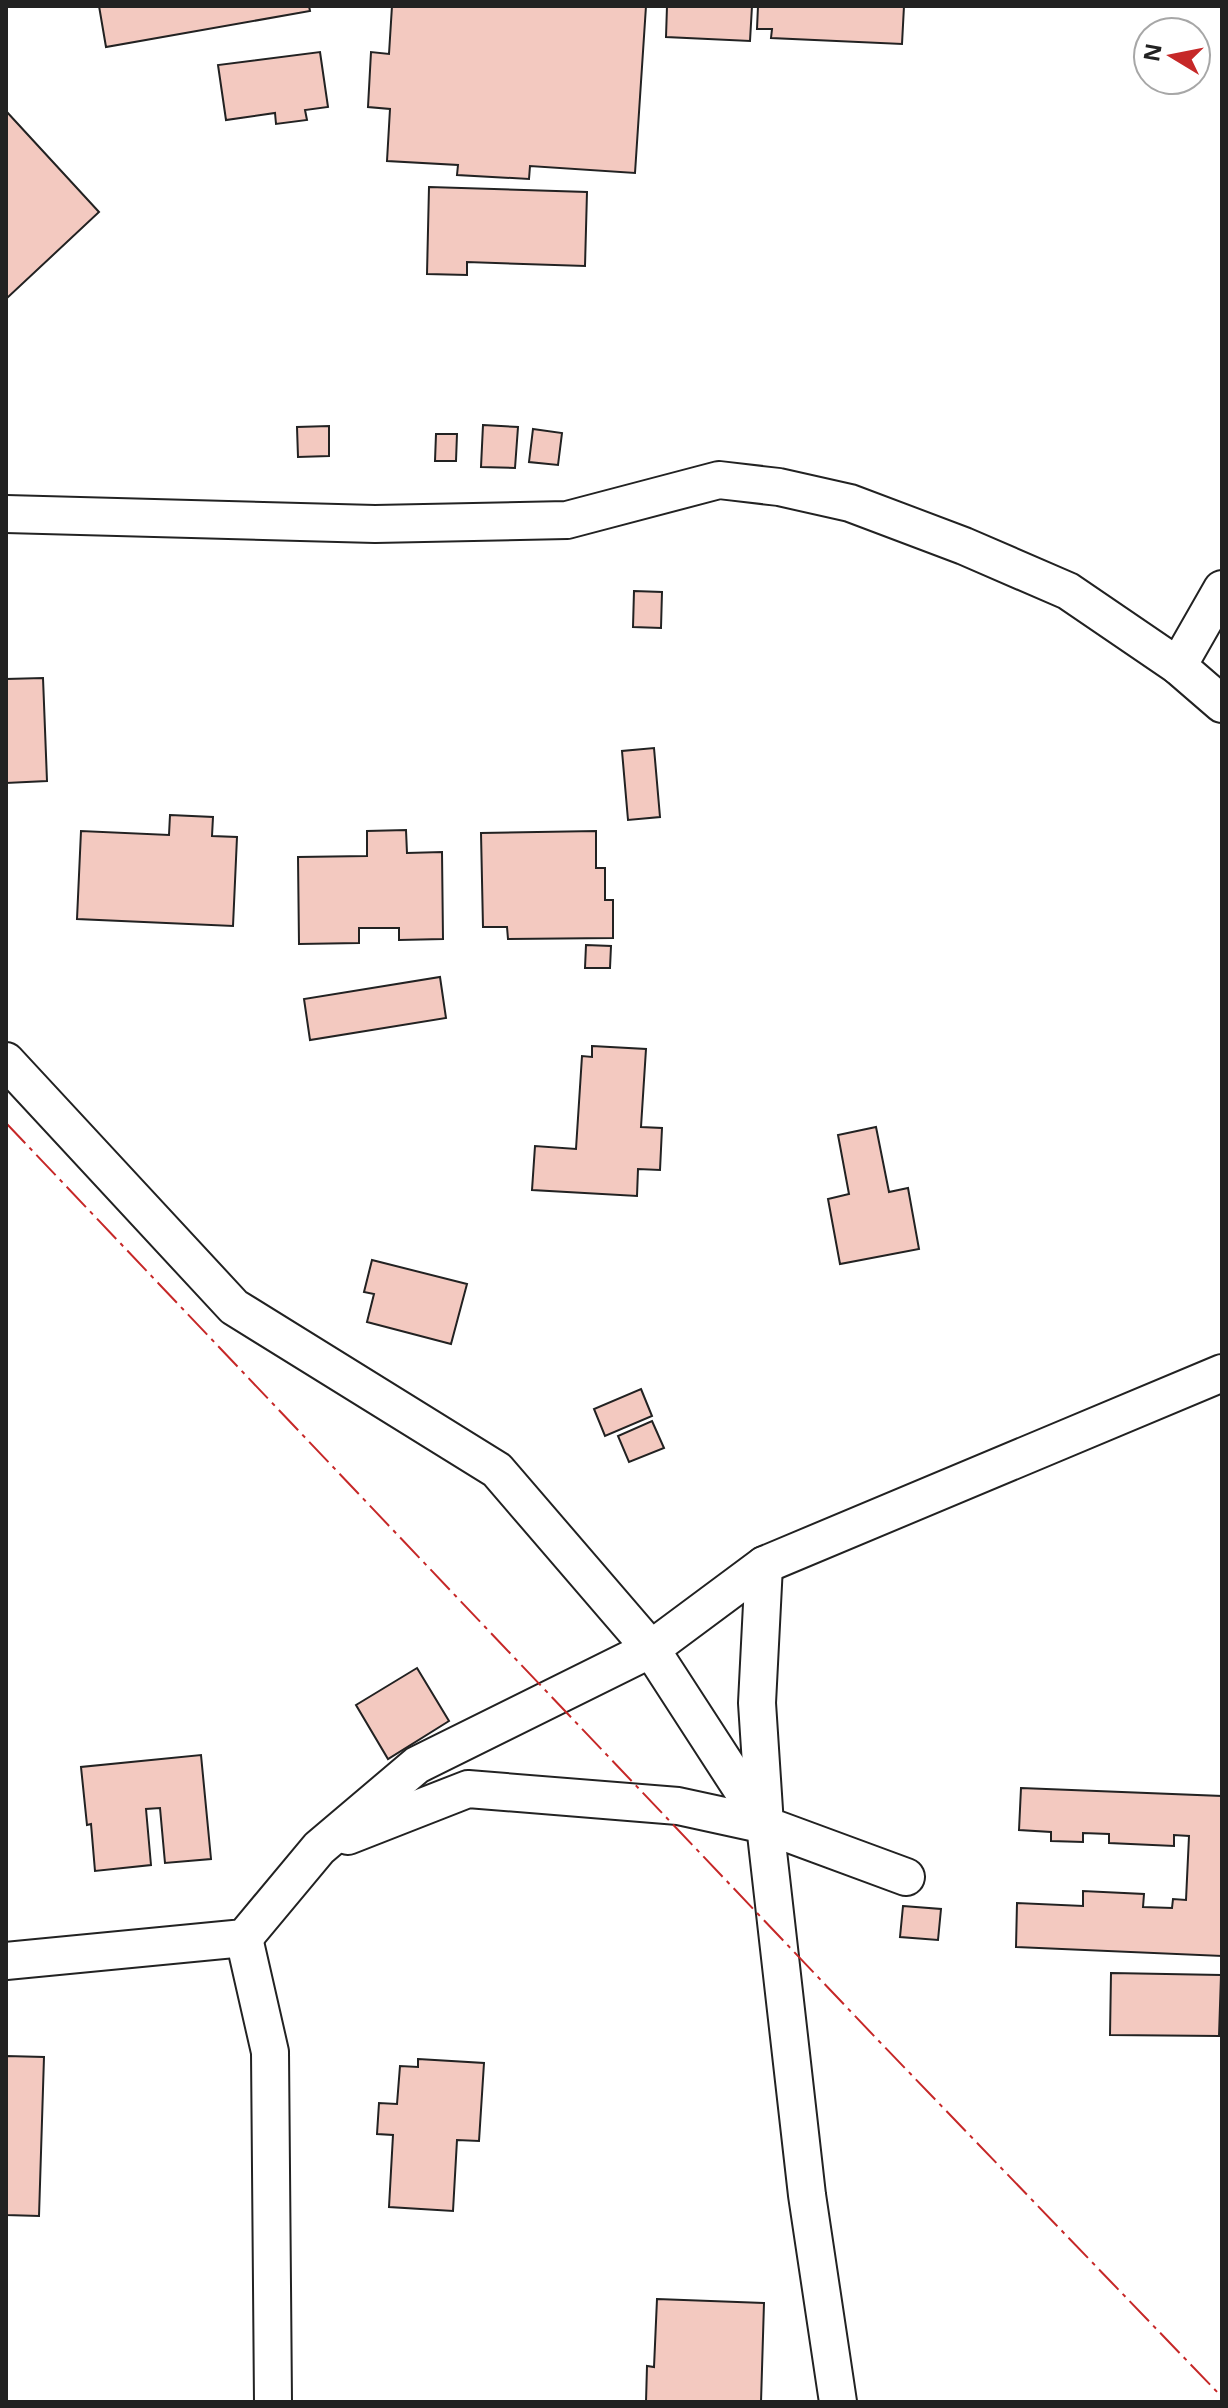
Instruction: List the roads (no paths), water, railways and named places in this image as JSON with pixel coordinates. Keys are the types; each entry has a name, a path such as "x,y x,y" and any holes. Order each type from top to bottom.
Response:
{"street":[{"path":"6,514 375,524 567,520 719,480 779,487 850,503 964,546 1068,591 1178,666 1222,704"},
{"path":"1178,666 1222,589"},
{"path":"6,1061 234,1307 497,1470 651,1649 765,1825"},
{"path":"6,1961 244,1938 319,1848 417,1765 651,1649 764,1565 1222,1373"},
{"path":"764,1565 757,1703 765,1825 807,2195 838,2402"},
{"path":"319,1848 468,1789 678,1806 765,1825 906,1877"},
{"path":"244,1938 270,2052 273,2402"}]}
